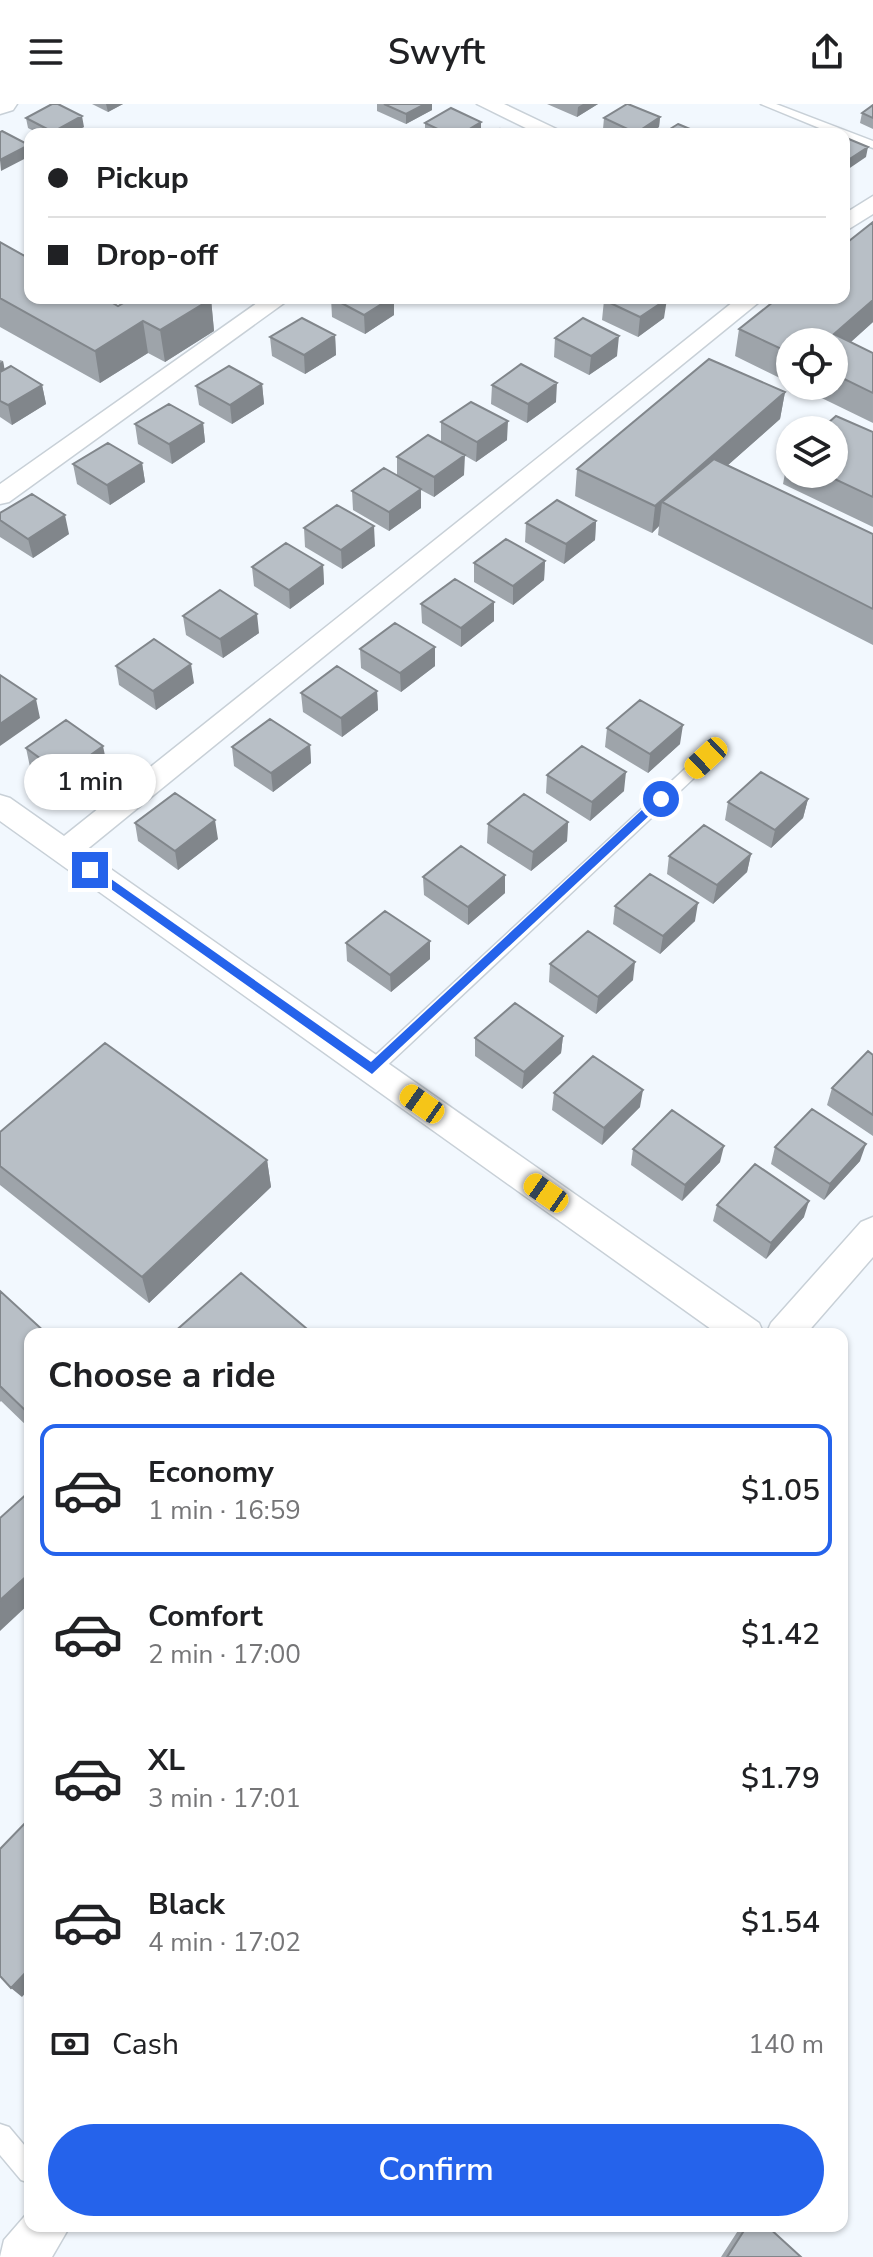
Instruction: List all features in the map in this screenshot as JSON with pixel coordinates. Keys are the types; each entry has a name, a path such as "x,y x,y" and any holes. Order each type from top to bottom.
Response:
{"street":[{"path":"487,104 542,128"},
{"path":"850,220 873,203"},
{"path":"0,496 271,304"},
{"path":"64,852 745,304"},
{"path":"0,806 738,1328"},
{"path":"789,1328 873,1232"},
{"path":"21,2257 42,2232"}],"lane":[{"path":"766,104 829,128"},
{"path":"850,136 873,145"},
{"path":"372,1069 706,758"},
{"path":"0,2136 24,2164"}],"building":[{"path":"52,104 82,116 60,128 45,128 26,118"},
{"path":"384,104 425,104 406,114"},
{"path":"627,104 660,117 644,128 625,128 604,118"},
{"path":"873,105 873,118 862,113"},
{"path":"451,108 481,122 471,128 435,128 425,123"},
{"path":"0,132 24,142 24,148 0,160"},
{"path":"850,140 868,147 850,159"},
{"path":"873,222 873,300 841,328 776,328 776,346 739,329 770,304 850,304 850,240"},
{"path":"0,242 24,256 24,304 203,304 160,330 143,321 95,351 0,298"},
{"path":"343,304 381,304 364,315"},
{"path":"612,304 660,304 640,317"},
{"path":"302,318 335,335 304,355 270,337"},
{"path":"583,318 619,336 591,356 555,338"},
{"path":"848,341 873,353 873,393 848,381"},
{"path":"709,359 776,388 776,400 655,506 577,469"},
{"path":"521,364 557,383 528,404 492,385"},
{"path":"11,366 42,385 8,405 0,401 0,372"},
{"path":"229,366 262,384 230,405 196,386"},
{"path":"471,402 508,421 477,442 441,422"},
{"path":"169,404 203,423 169,444 135,424"},
{"path":"848,421 873,432 873,497 848,485"},
{"path":"428,435 465,455 434,477 397,457"},
{"path":"108,443 142,463 107,485 73,464"},
{"path":"714,459 873,534 873,609 662,502"},
{"path":"384,468 421,489 389,512 352,491"},
{"path":"32,494 65,515 28,539 0,520 0,513"},
{"path":"557,500 596,521 566,544 526,523"},
{"path":"337,505 374,526 341,550 304,528"},
{"path":"506,539 545,561 513,586 474,563"},
{"path":"286,543 323,565 289,590 252,567"},
{"path":"455,579 494,602 461,628 421,604"},
{"path":"220,590 257,614 220,639 183,616"},
{"path":"395,623 435,647 400,673 360,649"},
{"path":"154,639 191,664 153,691 116,666"},
{"path":"337,666 377,691 341,718 301,693"},
{"path":"0,675 36,699 0,724"},
{"path":"640,700 683,725 650,754 607,728"},
{"path":"270,719 310,745 271,773 232,747"},
{"path":"66,720 103,746 63,775 26,748"},
{"path":"582,746 626,772 592,802 547,775"},
{"path":"761,772 808,799 775,830 728,802"},
{"path":"175,793 215,820 175,851 135,823"},
{"path":"524,794 568,822 533,852 488,824"},
{"path":"704,825 751,854 717,885 669,856"},
{"path":"461,846 505,875 468,907 423,877"},
{"path":"650,874 698,903 663,936 615,906"},
{"path":"385,911 430,941 390,975 346,943"},
{"path":"588,931 635,962 598,997 550,964"},
{"path":"515,1003 563,1036 524,1072 475,1038"},
{"path":"105,1043 267,1160 142,1277 0,1166 0,1132"},
{"path":"868,1051 873,1055 873,1115 832,1088"},
{"path":"593,1056 643,1090 604,1128 554,1093"},
{"path":"812,1109 866,1144 830,1184 775,1147"},
{"path":"672,1110 724,1146 685,1185 633,1149"},
{"path":"755,1164 809,1201 771,1243 717,1205"},
{"path":"241,1273 306,1328 179,1328"},
{"path":"0,1291 40,1328 24,1328 24,1409 0,1386"},
{"path":"24,1496 24,1578 0,1600 0,1518"},
{"path":"24,1824 24,1974 11,1988 0,1976 0,1849"},
{"path":"743,2232 774,2232 801,2257 727,2257"}],"route":[{"path":"90,870 372,1069 661,799"}]}
